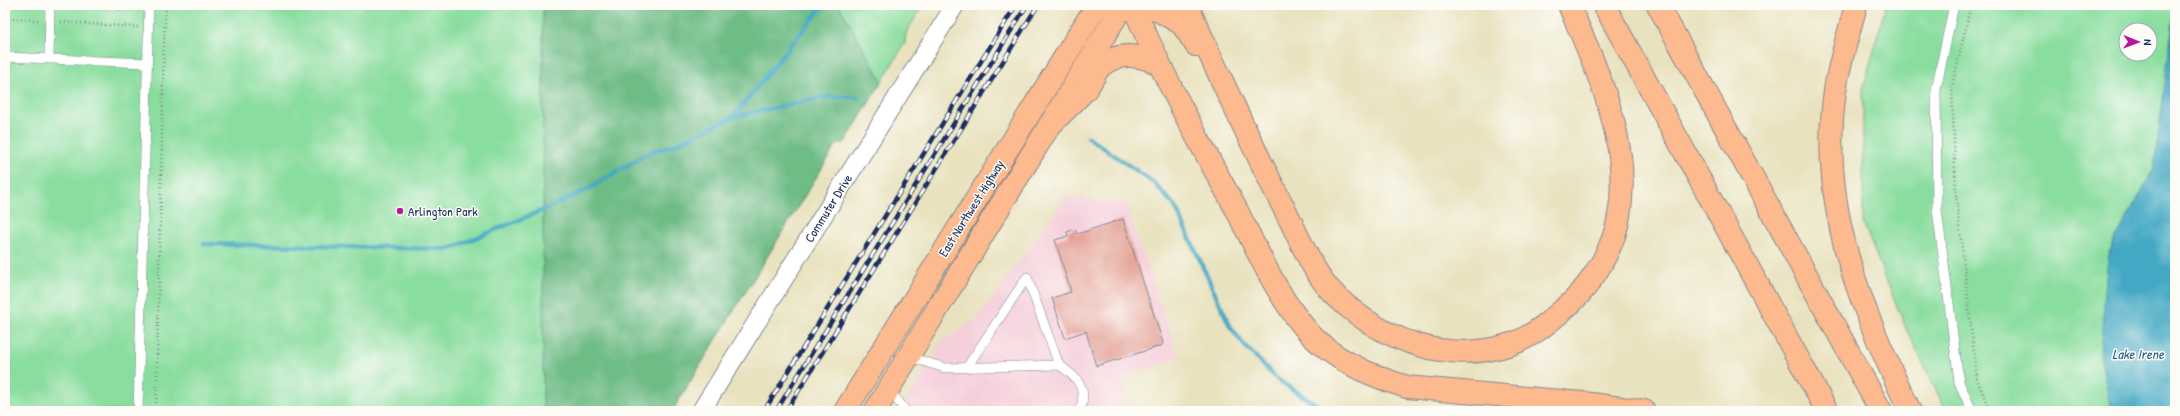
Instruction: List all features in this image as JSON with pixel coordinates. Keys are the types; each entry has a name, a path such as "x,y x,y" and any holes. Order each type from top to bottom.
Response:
{"main road":[{"name":"East Northwest Highway","path":"875,411 1123,5"},
{"path":"1133,5 1159,64 1283,299 1313,337 1332,353 1381,380 1407,387 1583,403 1644,411"},
{"path":"1149,5 1182,24 1228,97"},
{"path":"1187,5 1228,97 1315,270 1342,301 1381,331 1403,341 1425,348 1457,351 1511,344 1537,330 1562,311 1584,290 1611,243 1619,217 1622,173 1613,120 1606,92 1569,5"},
{"path":"1604,5 1827,411"},
{"path":"1658,5 1881,411"},
{"path":"1856,5 1835,90 1831,132 1834,187 1839,223 1873,332 1910,411"},
{"name":"East Northwest Highway","path":"845,411 1097,6"},
{"path":"1049,126 1086,88 1101,66 1114,58 1138,56 1159,64"},
{"path":"894,332 909,354"}],"street":[{"name":"Commuter Drive","path":"701,411 955,5"}],"lane":[{"path":"49,59 50,5"},
{"path":"104,5 149,6 138,411"},
{"path":"1954,5 1936,89 1937,210 1959,382 1972,411"},
{"path":"5,58 147,63"},
{"path":"967,367 1027,277 1059,365 1075,376 1082,390 1082,405 1078,411"},
{"path":"909,354 919,360 945,368 1059,365"},
{"path":"891,384 894,396 906,411"}],"path":[{"path":"156,411 164,29 166,5"},
{"path":"1971,5 1952,87 1956,188 1977,379 1990,411"},
{"path":"5,18 164,29"}],"shaded area":[{"path":"1066,197 1125,203 1179,357 1124,378 1123,411 900,411 941,343 980,315"}],"green space":[{"name":"Arlington Park","path":"5,5 923,5 906,33 905,43 845,142 836,145 672,411 5,411"},
{"path":"543,5 715,5 747,8 780,5 839,5 882,81 845,142 836,145 672,411 543,411"},
{"path":"1886,5 2175,5 2175,411 1946,411 1907,331 1863,223 1863,89"}],"water":[{"name":"Lake Irene","path":"2175,16 2175,411 2105,411 2110,406 2100,353 2108,254 2154,168 2173,21"}],"building":[{"path":"1123,219 1163,343 1161,346 1096,366 1086,331 1065,338 1052,298 1071,292 1055,240 1068,236 1067,232 1075,229 1077,234"}],"waterway":[{"path":"733,117 821,8"},
{"path":"204,244 449,249 548,208 590,188 650,152 672,146 733,117 823,97 858,97"},
{"path":"1088,137 1154,183 1175,206 1230,326 1244,345 1277,379 1326,411"}],"railway":[{"path":"764,411 1016,5"},
{"path":"776,411 1027,5"},
{"path":"786,411 1038,5"}],"place":[{"name":"Arlington Park","path":"400,211"}]}
